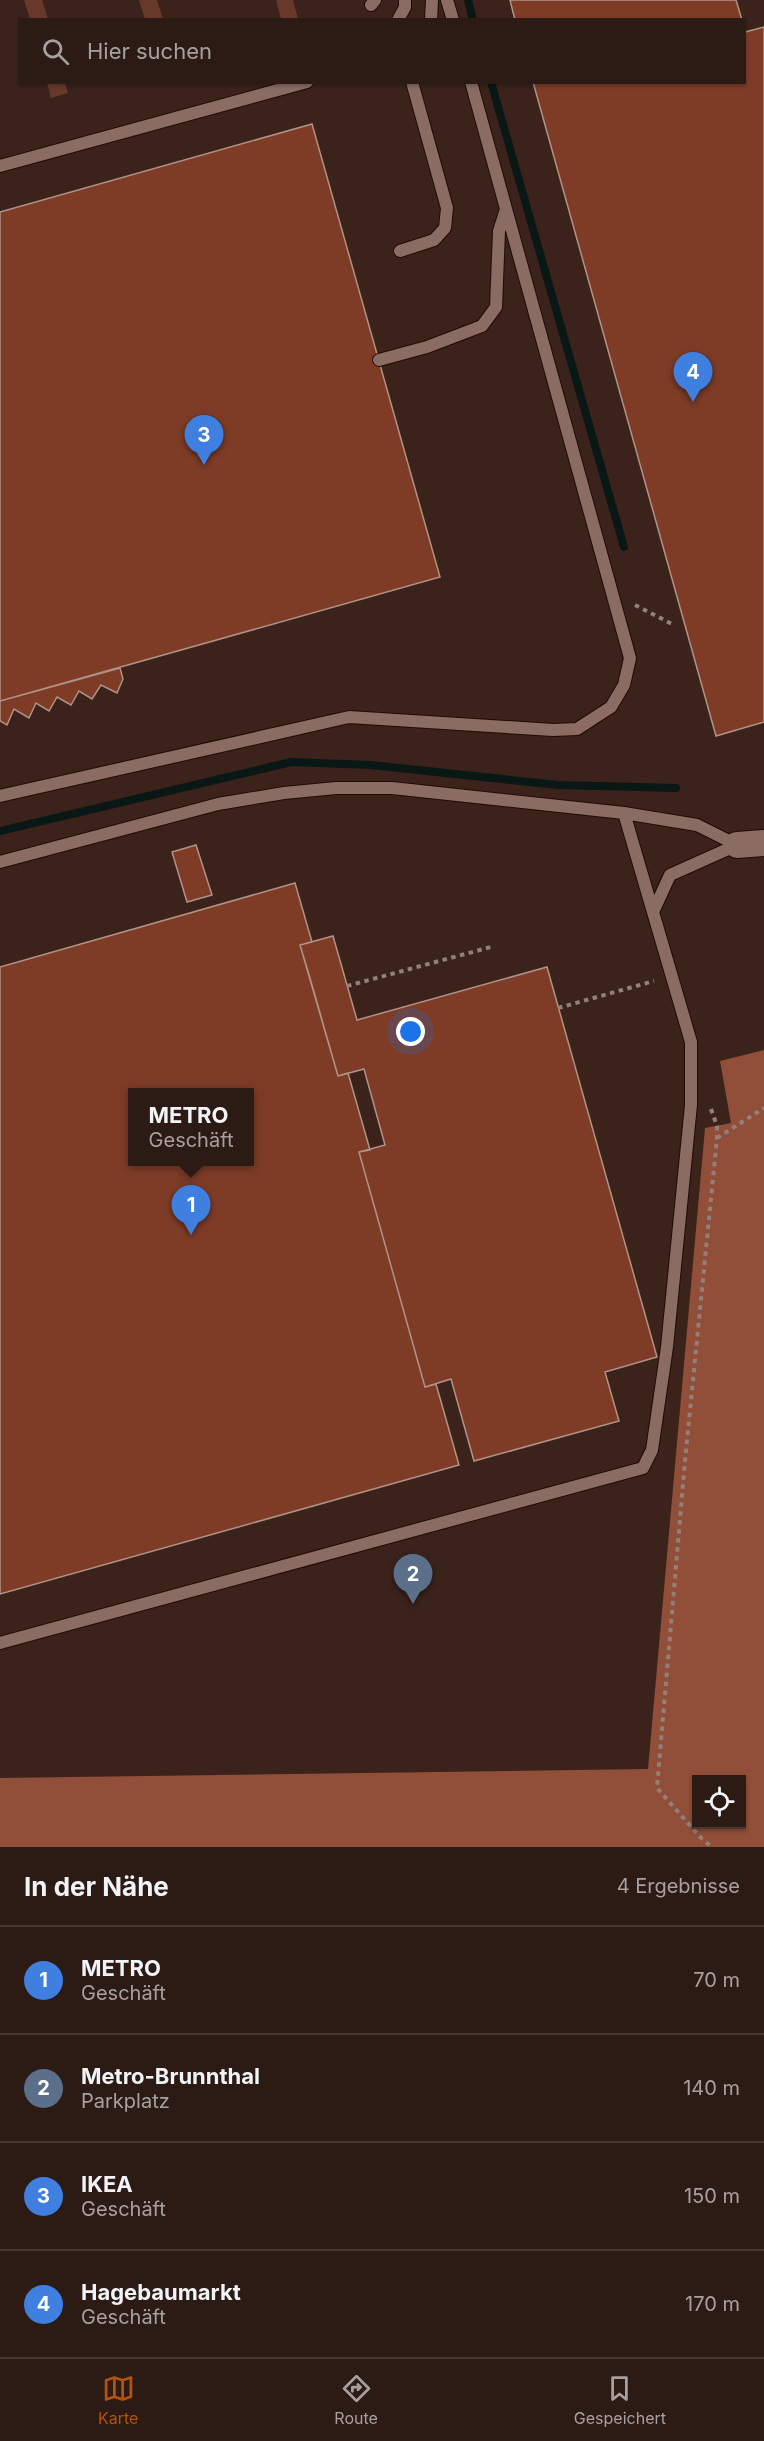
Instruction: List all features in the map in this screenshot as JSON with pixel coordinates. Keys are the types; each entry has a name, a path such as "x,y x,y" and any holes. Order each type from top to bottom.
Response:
{"street":[{"path":"737,845 764,843"}],"lane":[{"path":"399,18 405,7 405,0"},
{"path":"431,18 432,0"},
{"path":"447,0 452,18"},
{"path":"0,166 300,84"},
{"path":"400,251 434,240 445,228 447,208 413,84"},
{"path":"0,796 349,717 506,728 577,729 611,707 624,685 630,658 472,84"},
{"path":"379,360 482,326 496,308 499,231 507,208"},
{"path":"0,862 218,804 284,793 336,788 392,788 624,813 696,825 737,845"},
{"path":"0,1643 643,1468 652,1450 667,1347 691,1105 691,1042 624,813"},
{"path":"653,912 670,875 737,845"}],"path":[{"path":"613,595 674,625"},
{"path":"347,986 491,948"},
{"path":"558,1008 672,976"},
{"path":"717,1138 764,1108"},
{"path":"712,1847 702,1839 657,1788 717,1126"}],"shaded area":[{"path":"24,0 42,0 48,18 30,18"},
{"path":"139,0 157,0 163,18 145,18"},
{"path":"276,0 293,0 298,18 281,18"},
{"path":"47,84 65,84 68,93 51,98"},
{"path":"764,1050 764,1847 0,1847 0,1778 648,1769 705,1128 731,1123 720,1061"}],"building":[{"path":"510,0 736,0 741,18 514,18"},
{"path":"764,27 764,722 716,736 534,84 746,84 746,32"},
{"path":"312,124 440,577 0,701 0,212"},
{"path":"120,668 123,679 117,693 101,685 92,699 79,691 71,705 57,697 49,711 36,703 29,718 14,709 7,725 0,721 0,701"},
{"path":"196,845 212,895 187,902 172,852"},
{"path":"295,883 312,942 300,945 338,1076 348,1073 370,1150 359,1152 425,1387 436,1384 459,1465 0,1594 0,967"},
{"path":"333,936 357,1020 547,967 657,1357 605,1372 619,1421 474,1461 451,1379 425,1387 359,1152 385,1145 364,1069 338,1076 300,945"}],"waterway":[{"path":"468,0 472,18"},
{"path":"492,84 624,547"},
{"path":"0,831 291,762 371,765 558,785 676,788"}],"place":[{"name":"Hagebaumarkt","path":"693,402"},
{"name":"IKEA","path":"204,465"},
{"name":"METRO","path":"191,1235"},
{"name":"Metro-Brunnthal","path":"413,1604"}]}
